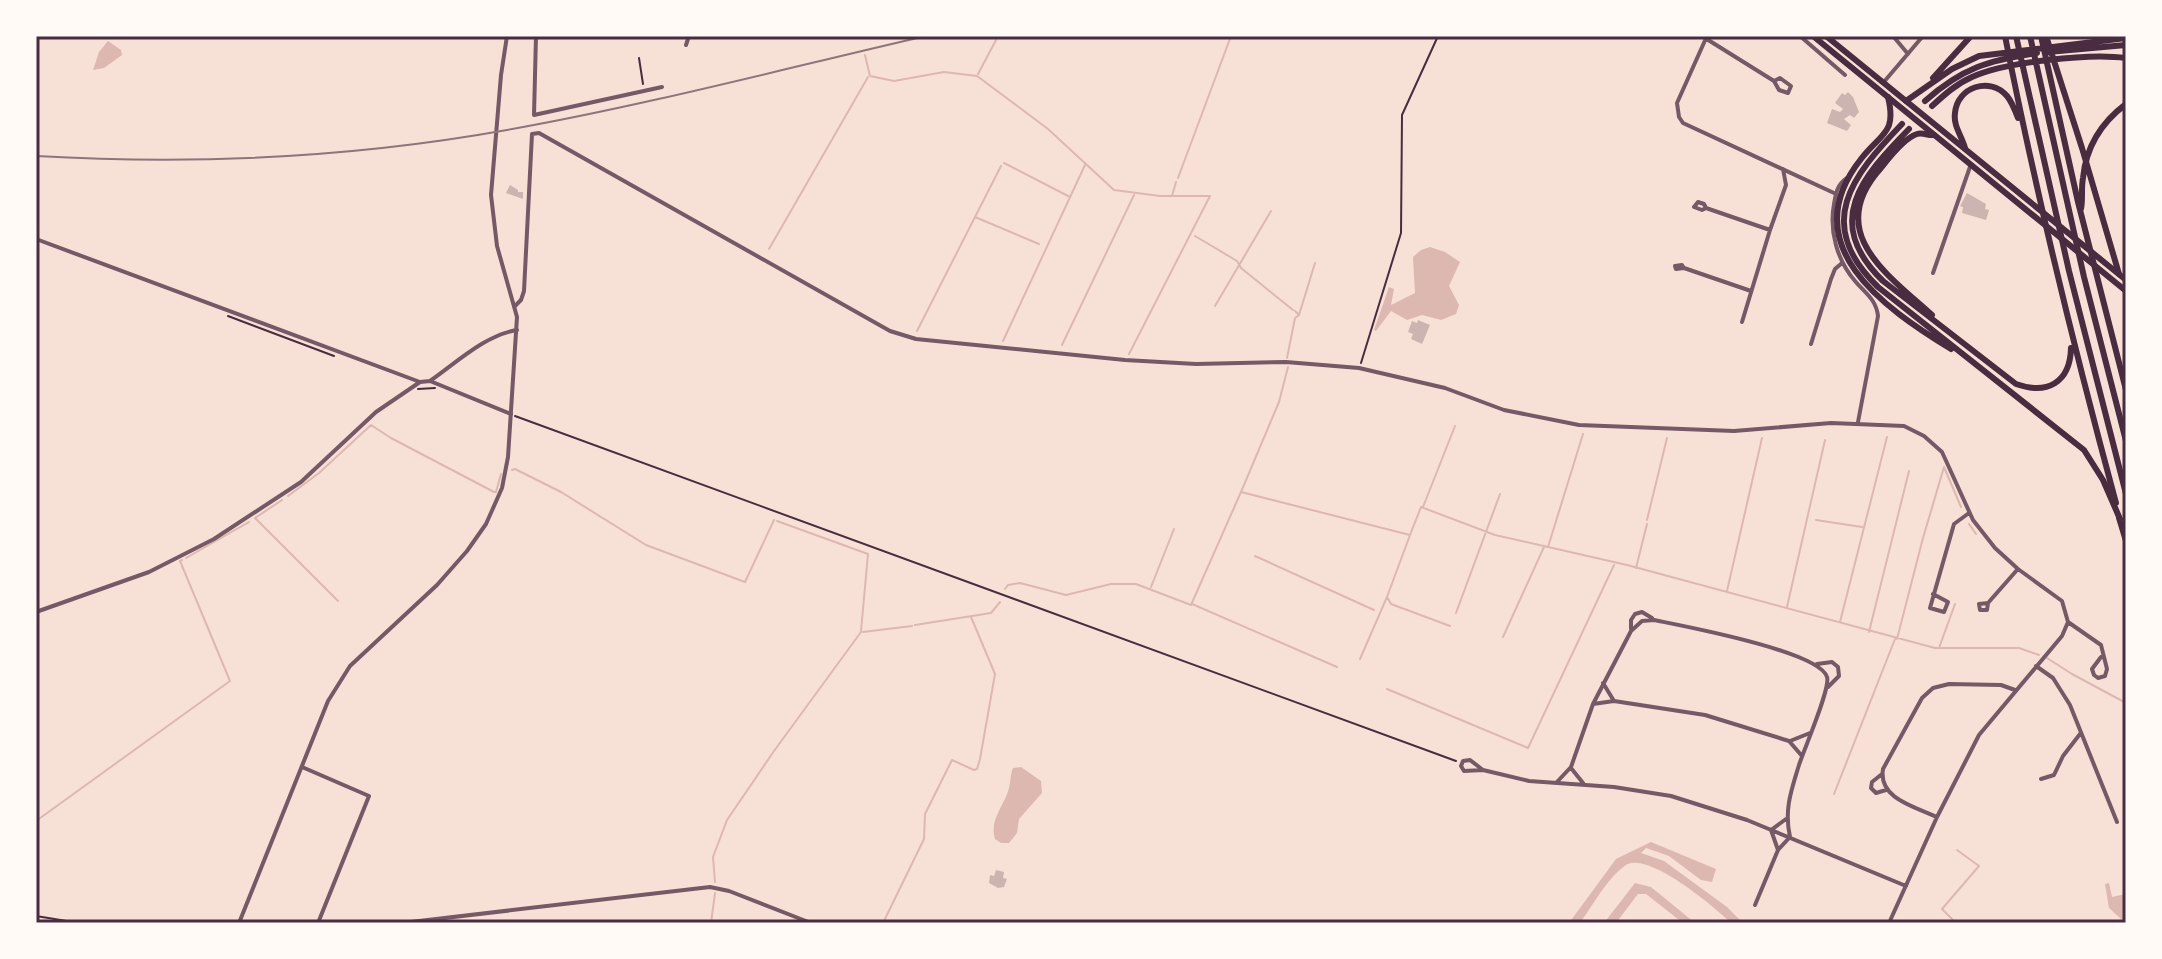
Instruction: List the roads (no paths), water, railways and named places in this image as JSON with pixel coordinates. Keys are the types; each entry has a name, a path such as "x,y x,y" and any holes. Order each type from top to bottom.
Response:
{"main road":[{"path":"1813,36 2126,291"},
{"path":"1826,36 2126,280"},
{"path":"1906,101 1920,94 1971,36"},
{"path":"2016,36 2069,271 2126,494"},
{"path":"2030,36 2084,277 2126,441"},
{"path":"2043,36 2057,69 2119,274"},
{"path":"2043,36 2050,78 2126,390"},
{"path":"2005,37 2036,190 2070,332 2126,541"},
{"path":"1929,85 1963,62 1979,56 2126,38"},
{"path":"2126,45 1988,61 1958,75 1928,104 1963,81 1991,70 2087,57 2126,58"},
{"path":"1965,148 1956,127 1955,111 1962,96 1985,85 2000,90 2013,105 2028,153"},
{"path":"1888,97 1892,113 1890,125 1847,178 1838,227 1843,249 1853,270 1869,289 1951,349 1957,348"},
{"path":"2081,209 2083,174 2092,143 2110,118 2126,104"},
{"path":"1902,124 1863,167 1850,189 1845,217 1849,246 1860,268 1878,287 2084,450 2103,480 2120,519"},
{"path":"1909,129 1869,172 1854,205 1854,230 1861,255 1873,272 2016,384 2033,389 2052,385 2064,375 2070,362 2070,332"},
{"path":"1934,135 1920,133 1911,137 1883,166 1867,186 1859,216 1863,243 1876,265 1936,318 1938,324"},
{"path":"2117,357 2126,372"}],"street":[{"path":"239,923 328,701 350,666 437,585 473,544 495,508 506,472 517,330 515,306 500,260 492,221 491,195 507,36"},
{"path":"536,36 534,115 662,87"},
{"path":"686,45 689,36"},
{"path":"1800,36 1845,75"},
{"path":"1893,36 1908,54"},
{"path":"1883,83 1923,36"},
{"path":"1774,81 1706,37 1677,103 1679,117 1690,127 1834,193"},
{"path":"515,306 524,291 532,134 539,133 903,336 1125,360 1196,364 1286,362 1359,368 1445,388 1504,410 1579,425 1734,431 1858,423 1898,424 1917,431 1931,441 1946,459 1969,513 1986,538 2018,569 2058,596 2068,622 2065,632 1984,727 1937,817 1889,923"},
{"path":"1933,273 1971,164"},
{"path":"1742,322 1786,185 1783,169"},
{"path":"1786,185 1798,176"},
{"path":"1847,178 1834,193 1833,232 1842,263 1873,299 1877,311 1858,423"},
{"path":"1706,208 1770,230"},
{"path":"36,239 420,382 430,381 487,341 517,330"},
{"path":"1811,344 1831,279 1842,263"},
{"path":"1684,268 1751,291"},
{"path":"430,381 511,414"},
{"path":"36,612 149,572 214,539 301,482 376,412 420,382"},
{"path":"1933,594 1948,602 1944,612 1930,608 1933,594 1954,524 1969,513"},
{"path":"1988,603 2018,569"},
{"path":"1631,631 1631,620 1639,612 1654,620"},
{"path":"1556,783 1571,767 1602,683 1631,631 1642,621 1654,620 1733,637 1817,664 1832,662 1838,667 1839,676 1828,687 1802,757 1786,819 1790,837"},
{"path":"2068,622 2101,645 2104,657 2107,672 2098,678 2092,669 2104,657"},
{"path":"1817,664 1827,677 1828,687"},
{"path":"2036,666 2046,671 2060,686 2070,705 2117,822"},
{"path":"1602,683 1614,701"},
{"path":"1886,790 1876,793 1871,788 1872,782 1882,774 1922,698 1933,688 1949,684 2001,685 2015,690"},
{"path":"1593,704 1614,701 1705,715 1789,741 1802,757"},
{"path":"1789,741 1810,733"},
{"path":"2041,779 2055,774 2063,756 2080,734"},
{"path":"1483,770 1470,760 1462,763 1464,771 1483,770 1529,781 1671,796 1716,808 1906,886"},
{"path":"302,767 369,796 318,923"},
{"path":"1571,767 1584,785"},
{"path":"1882,774 1886,790 1893,796 1937,817"},
{"path":"1771,830 1786,819"},
{"path":"1771,830 1778,850"},
{"path":"1755,905 1778,850 1790,837"},
{"path":"402,923 710,887 729,891 811,923"}],"waterway":[{"path":"1178,178 1231,36"},
{"path":"978,74 996,40"},
{"path":"865,55 870,76 894,81 944,72 977,76 1048,129 1114,190 1160,196 1210,196 1129,354"},
{"path":"769,249 868,77"},
{"path":"1004,163 1070,197"},
{"path":"1003,341 1085,165"},
{"path":"1001,166 975,217 1039,244"},
{"path":"1172,196 1176,182"},
{"path":"1062,345 1134,195"},
{"path":"1215,306 1271,211"},
{"path":"917,331 975,217"},
{"path":"1195,236 1237,261 1241,268 1293,310"},
{"path":"1299,315 1315,263"},
{"path":"1287,358 1295,318 1299,315 1295,311"},
{"path":"1241,492 1279,402 1288,367"},
{"path":"288,496 319,473 371,425 494,492 501,474"},
{"path":"1423,507 1455,426"},
{"path":"1548,547 1583,434"},
{"path":"1840,622 1887,437"},
{"path":"1647,520 1667,438"},
{"path":"1727,591 1762,438"},
{"path":"1787,607 1825,440"},
{"path":"1897,639 1944,467 1961,507"},
{"path":"512,470 561,492 646,545 745,582 774,520"},
{"path":"1869,632 1909,471"},
{"path":"1005,589 1008,585 1020,583 1066,595 1111,584 1136,584 1191,605 1241,492 1410,535 1421,507 1495,535 1627,565 1935,648 2019,648 2039,655"},
{"path":"1456,613 1500,494"},
{"path":"282,500 255,518 338,601"},
{"path":"1816,520 1862,527"},
{"path":"777,521 868,554 861,631"},
{"path":"186,558 249,522"},
{"path":"1636,568 1647,524"},
{"path":"1969,524 1976,534"},
{"path":"1151,587 1174,529"},
{"path":"1360,659 1410,535"},
{"path":"1503,637 1544,547"},
{"path":"1255,556 1374,610"},
{"path":"36,821 230,681 182,560"},
{"path":"1387,689 1528,748 1614,565"},
{"path":"1387,597 1391,604 1450,626"},
{"path":"915,625 991,613 1000,602"},
{"path":"1192,604 1337,667"},
{"path":"1939,648 1955,604"},
{"path":"883,923 924,839 925,814 952,760 974,770 980,759 995,674 971,617"},
{"path":"863,632 912,626"},
{"path":"715,882 713,857 727,820 861,632"},
{"path":"1834,794 1895,639"},
{"path":"2047,658 2126,703"},
{"path":"1956,923 1942,909 1979,866 1957,850"},
{"path":"711,923 715,893"}],"railway":[{"path":"36,156 154,160 272,157 448,140 612,109 926,36"}]}
